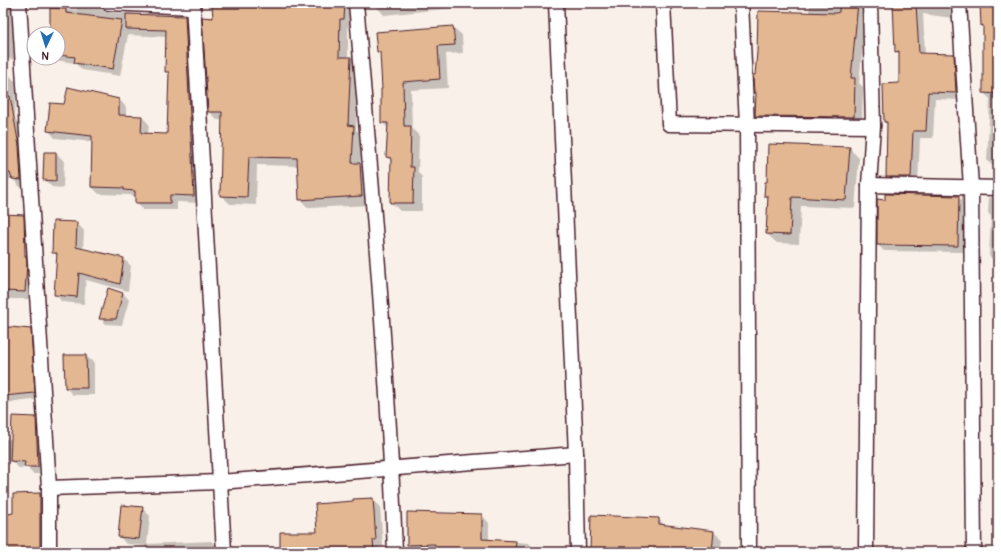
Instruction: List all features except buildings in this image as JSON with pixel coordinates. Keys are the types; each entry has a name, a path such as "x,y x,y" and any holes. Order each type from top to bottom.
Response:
{"street":[{"path":"19,3 50,488 49,552"},
{"path":"109,3 193,5 224,552"},
{"path":"356,3 367,128 392,470 395,552"},
{"path":"556,3 576,454 578,552"},
{"path":"663,3 669,124 873,126"},
{"path":"741,3 747,125 749,552"},
{"path":"866,552 869,185 873,126 870,3"},
{"path":"959,3 971,186 974,552"},
{"path":"869,185 971,186 998,188"},
{"path":"50,488 219,482 392,470 576,454"}]}
